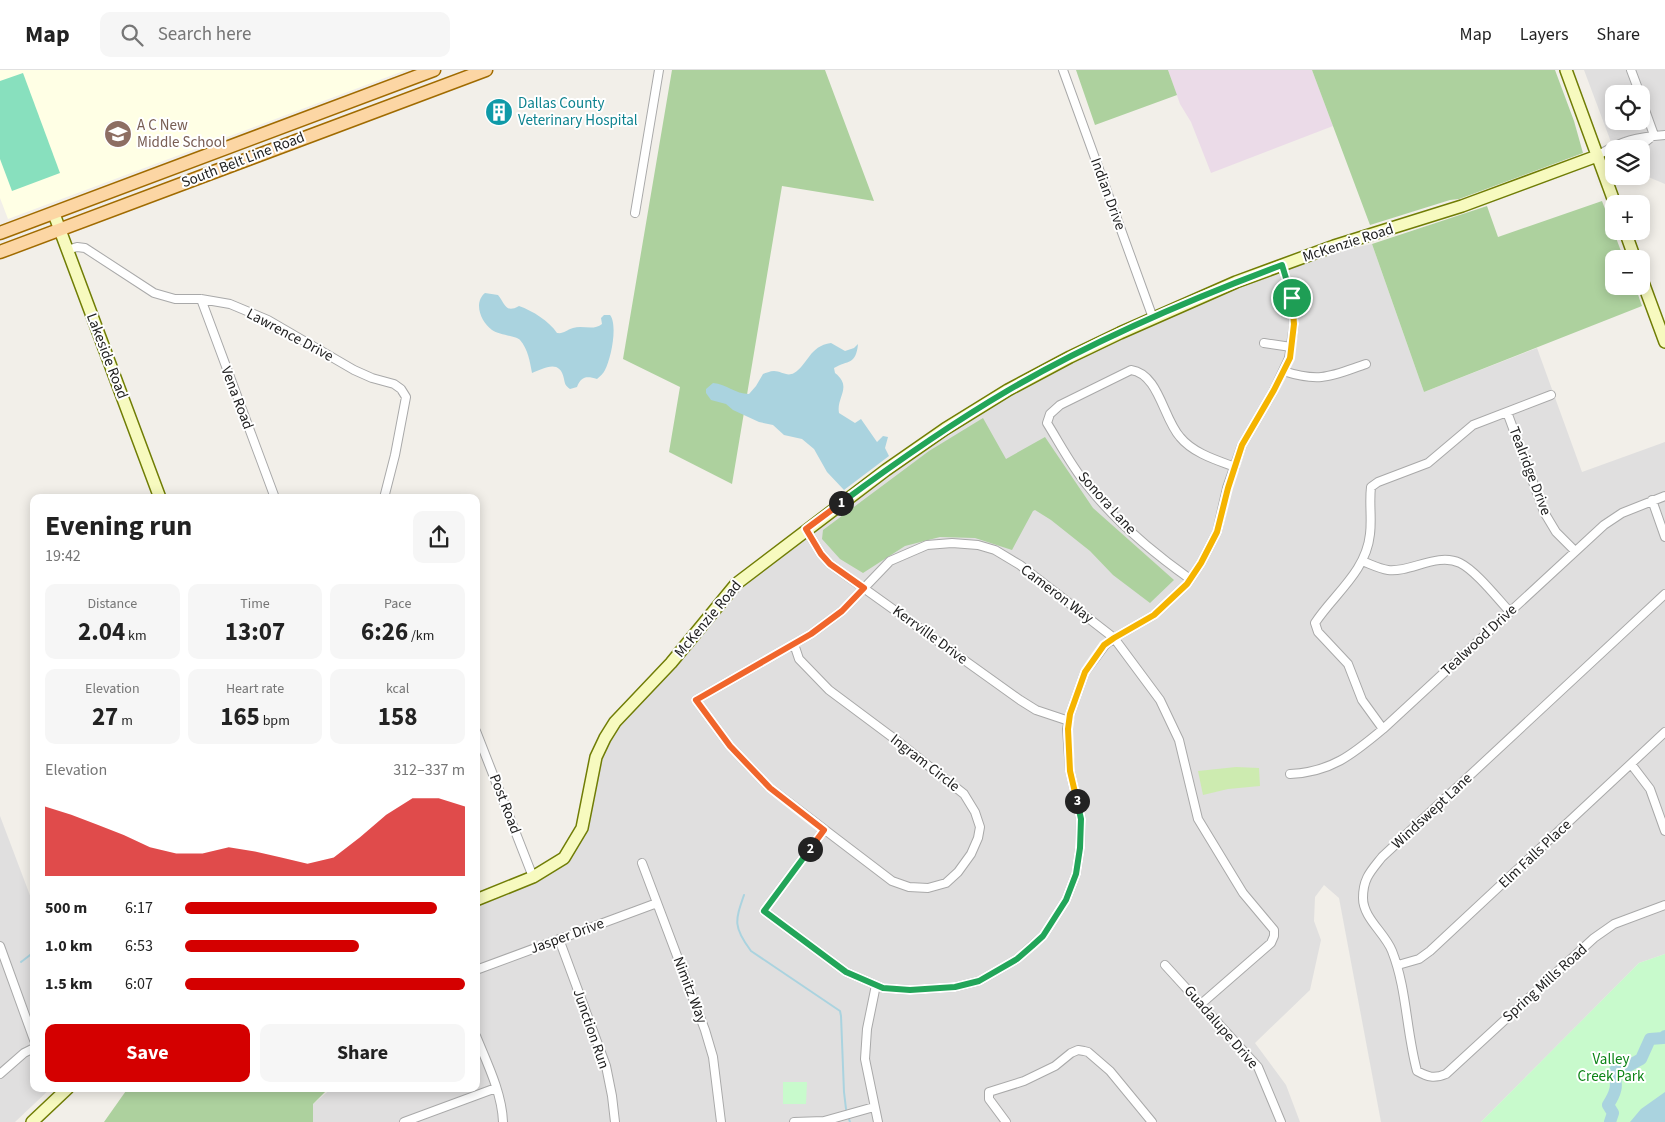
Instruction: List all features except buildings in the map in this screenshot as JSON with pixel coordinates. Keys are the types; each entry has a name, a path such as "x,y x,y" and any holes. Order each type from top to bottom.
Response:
{"main road":[{"name":"South Belt Line Road","path":"0,231 54,214 434,70"},
{"name":"South Belt Line Road","path":"4,250 486,70"},
{"path":"298,120 312,134"},
{"path":"230,146 235,153 249,158 261,149 270,131"}],"street":[{"path":"635,213 659,70"},
{"name":"Indian Drive","path":"1062,70 1152,318"},
{"path":"1566,70 1612,195"},
{"path":"1631,70 1637,85"},
{"path":"1650,124 1654,135"},
{"path":"1598,156 1614,145 1638,137 1665,134"},
{"path":"1648,140 1654,135"},
{"path":"1598,156 1605,155"},
{"name":"McKenzie Road","path":"480,898 533,877 564,858 582,828 596,757 615,722 671,663 736,584 806,529 939,433 1008,390 1070,357 1152,318 1236,282 1462,206 1598,156"},
{"name":"Lakeside Road","path":"54,214 158,494"},
{"path":"0,231 4,250"},
{"name":"Lawrence Drive","path":"67,250 85,248 154,292 176,299 201,299 230,304 268,320 354,370 372,378 394,384 401,389 406,397 395,455 385,494"},
{"path":"824,830 764,911 846,972 883,988 910,990 955,987 979,981 1017,959 1043,936 1066,900 1076,874 1080,848 1081,819 1070,771 1068,729 1085,672 1104,645 1154,615 1190,579 1201,563 1217,532 1228,488 1242,445 1290,358 1294,324 1292,298 1282,265"},
{"path":"1648,295 1665,342"},
{"name":"Vena Road","path":"201,299 274,494"},
{"path":"1264,343 1291,347"},
{"path":"1283,371 1300,376 1324,378 1366,364"},
{"name":"Sonora Lane","path":"1190,579 1158,556 1127,528 1086,485 1047,423 1050,414 1060,405 1131,370 1136,370 1146,377 1152,385 1180,437 1209,458 1235,467"},
{"path":"1383,729 1362,700 1348,664 1318,632 1315,623 1354,575 1362,561 1370,536 1371,487 1378,482 1428,463 1473,425 1551,395"},
{"name":"Tealridge Drive","path":"1507,412 1544,512 1556,532 1575,551"},
{"name":"Tealwood Drive","path":"1290,774 1308,773 1328,767 1354,753 1383,729 1604,525 1622,513 1665,496"},
{"path":"1652,500 1665,537"},
{"name":"Kerrville Drive","path":"806,529 821,554 830,564 1020,700 1036,710 1069,721"},
{"name":"Cameron Way","path":"696,700 811,634 842,611 890,561 927,545 952,543 978,545 995,550 1020,565 1114,638 1160,700 1179,740 1198,819 1243,892 1274,930 1271,943 1201,1004"},
{"path":"1362,561 1387,570 1402,570 1422,563 1439,560 1458,562 1468,568 1510,612"},
{"name":"Windswept Lane","path":"1436,1078 1417,1071 1398,965 1390,944 1366,910 1363,898 1366,878 1382,857 1665,594"},
{"name":"Ingram Circle","path":"696,700 730,746 770,788 892,881 909,887 928,888 946,883 958,872 971,854 980,827 976,812 964,794 829,690 798,659 794,644"},
{"name":"Elm Falls Place","path":"1398,965 1419,959 1430,951 1665,732"},
{"name":"Post Road","path":"480,741 533,877"},
{"path":"1631,764 1650,789 1665,831"},
{"name":"Nimitz Way","path":"642,863 705,1030 713,1057 721,1122"},
{"name":"Jasper Drive","path":"480,969 657,903"},
{"name":"Spring Mills Road","path":"1436,1078 1446,1074 1594,938 1614,924 1665,905"},
{"name":"Junction Run","path":"559,939 606,1066 615,1122"},
{"path":"0,946 30,1029"},
{"name":"Guadalupe Drive","path":"1165,965 1258,1067 1281,1122"},
{"path":"876,985 867,1029 865,1059 878,1122"},
{"path":"480,1046 496,1088 503,1112 503,1122"},
{"path":"0,1074 30,1050"},
{"path":"1006,1122 989,1100 989,1092 1024,1081 1055,1066 1071,1053 1078,1050 1088,1052 1110,1071 1152,1122"},
{"path":"404,1122 496,1088"},
{"path":"32,1122 61,1092"},
{"path":"794,1122 824,1122 874,1107"}],"shaded area":[{"name":"A C New Middle School","path":"0,70 406,70 8,219 0,198"},
{"path":"1168,70 1312,70 1333,126 1211,173 1191,122 1180,104"},
{"path":"1584,70 1665,70 1665,184 1650,178 1650,140 1610,140 1606,130 1650,130 1650,85 1605,85 1605,126"},
{"path":"1372,244 1424,392 1537,348 1582,472 1665,442 1665,954 1639,963 1481,1122 1381,1122 1339,898 1324,885 1315,897 1314,921 1321,940 1310,990 1255,1043 1286,1085 1300,1122 313,1122 313,1104 327,1092 480,1092 480,903 530,884 559,867 571,855 583,838 589,823 601,761 615,730 669,675 736,592 750,579 938,438 1046,376 1125,336 1262,277 1313,258"},
{"path":"0,816 30,895 30,1092 47,1092 15,1122 0,1122"}],"green space":[{"path":"672,70 825,70 874,201 782,186 732,484 669,452 680,387 623,359"},
{"path":"1076,70 1168,70 1177,95 1095,125"},
{"path":"1312,70 1555,70 1574,121 1583,153 1459,199 1450,200 1370,225"},
{"path":"23,73 60,173 12,191 0,159 0,81"},
{"path":"1602,201 1605,209 1605,240 1617,240 1621,250 1605,250 1605,295 1638,295 1642,306 1424,392 1372,244 1487,206 1498,237"},
{"path":"983,418 1006,459 1045,437 1093,508 1174,580 1150,603 1113,575 1090,551 1051,520 1035,510 1012,550 975,538 940,537 905,546 863,573 840,559 822,539 823,530 929,451"},
{"path":"1236,767 1259,768 1260,786 1228,789 1203,795 1198,771"},
{"name":"Valley Creek Park","path":"1665,954 1665,1122 1481,1122 1639,963"},
{"path":"783,1082 807,1082 806,1104 783,1104"},
{"path":"125,1092 325,1092 313,1104 313,1122 104,1122"}],"water":[{"path":"485,293 498,295 508,308 511,309 519,306 535,314 550,324 557,333 577,327 592,328 599,326 602,324 601,318 604,315 610,315 614,334 604,371 597,379 590,377 582,379 577,387 570,389 562,373 555,367 532,373 527,351 520,340 495,332 488,327 482,317 479,302"},
{"path":"831,343 845,351 854,348 858,344 853,359 834,368 835,373 843,383 839,413 855,423 861,419 877,442 883,436 888,437 885,448 889,456 844,490 827,472 814,449 802,439 784,435 773,425 759,422 733,410 726,404 711,400 706,393 706,389 713,383 749,394 763,374 774,371 794,373 799,370 813,352"},
{"path":"1665,1092 1665,1122 1630,1122 1641,1109"}],"waterway":[{"path":"744,895 737,924 741,936 751,951 840,1011 846,1109"},
{"path":"21,962 30,955"},
{"path":"1610,1122 1613,1113 1608,1105 1616,1085 1613,1073 1616,1069 1621,1070 1641,1059 1650,1039 1663,1038 1665,1036"}],"place":[{"name":"Dallas County Veterinary Hospital","path":"499,112"},
{"name":"A C New Middle School","path":"118,134"}],"route":[{"path":"1282,265 1292,298 1294,324 1290,358 1242,445 1228,488 1217,532 1201,563 1187,584 1154,615 1104,645 1085,672 1070,714 1068,729 1070,771 1081,819 1080,848 1076,874 1066,900 1043,936 1017,959 979,981 955,987 910,990 883,988 846,972 764,911 824,830 770,788 730,746 696,700 811,634 842,611 864,588 830,564 821,554 806,529 945,429 1008,390 1120,332 1236,282 1282,265"}]}
